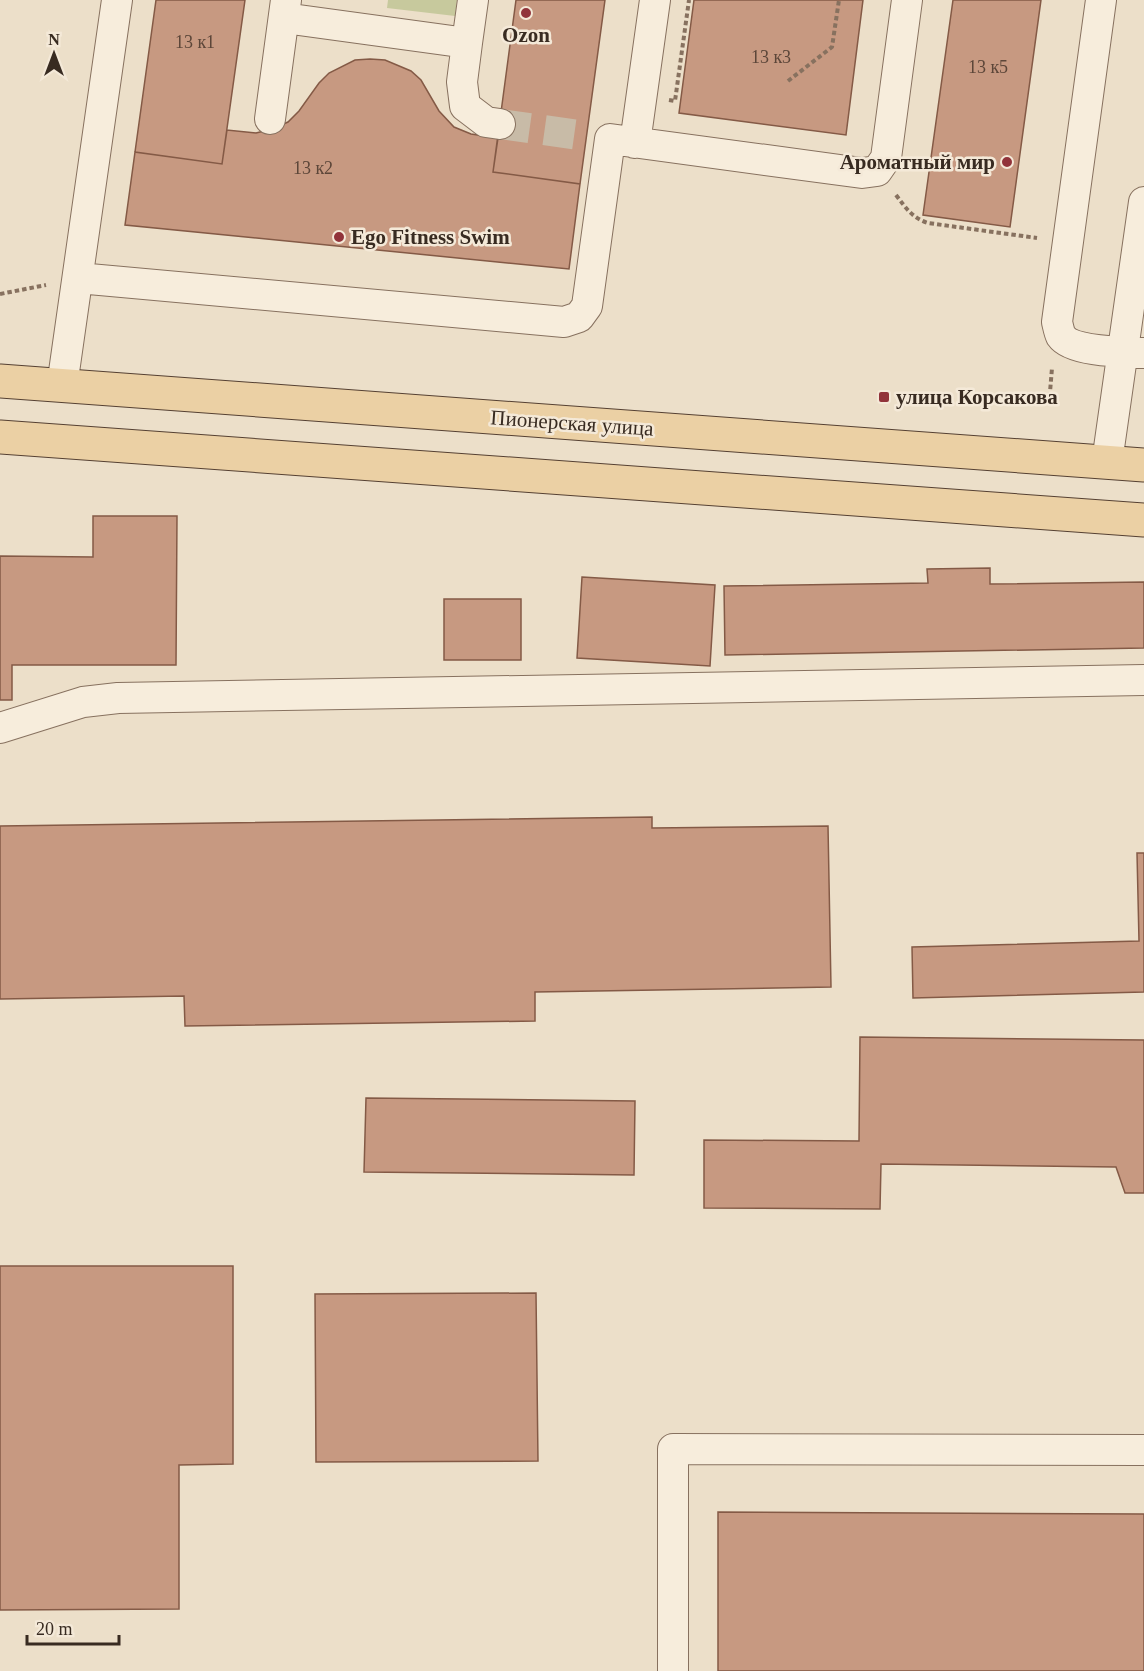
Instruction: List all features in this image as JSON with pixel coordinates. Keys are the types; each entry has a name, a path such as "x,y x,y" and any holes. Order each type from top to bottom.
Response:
{"main road":[{"name":"Пионерская улица","path":"0,381 1144,465"},
{"path":"0,437 1144,520"}],"street":[{"path":"62,386 117,0"},
{"path":"473,0 462,82 465,106 486,122 500,124"},
{"path":"78,278 564,322 579,317 587,306 610,139 655,0"},
{"path":"610,139 862,173 877,171 886,158 907,0"},
{"path":"1101,0 1057,322 1061,336 1074,345 1133,353"},
{"path":"270,119 285,9 467,43"},
{"path":"1107,462 1133,353 1144,202"},
{"path":"0,728 83,702 118,698 1144,680"},
{"path":"673,1671 673,1449 1144,1449"}],"path":[{"path":"788,81 832,47 839,0"},
{"path":"877,171 909,213 917,219 928,223 1068,242"},
{"path":"0,294 78,278"}],"green space":[{"path":"388,0 457,0 455,16 387,8"}],"building":[{"path":"156,0 245,0 222,164 135,152"},
{"path":"516,0 605,0 580,184 493,172"},
{"path":"694,0 863,0 846,135 679,113"},
{"path":"953,0 1041,0 1010,227 923,215"},
{"path":"355,60 385,60 411,71 421,80 439,111 454,127 471,134 498,138 493,172 580,184 569,269 125,225 135,152 222,164 227,130 256,133 288,122 329,73"},
{"path":"93,516 177,516 176,665 12,665 12,700 0,700 0,556 93,557"},
{"path":"990,568 990,584 1144,582 1144,648 725,655 724,586 928,583 927,569"},
{"path":"582,577 715,585 710,666 577,658"},
{"path":"444,599 521,599 521,660 444,660"},
{"path":"652,817 652,828 828,826 831,987 535,992 535,1021 185,1026 184,996 0,999 0,826"},
{"path":"1137,853 1144,853 1144,992 913,998 912,947 1139,941"},
{"path":"860,1037 1144,1040 1144,1193 1125,1193 1116,1167 881,1164 880,1209 704,1208 704,1140 859,1141"},
{"path":"366,1098 635,1101 634,1175 364,1172"},
{"path":"0,1266 233,1266 233,1464 179,1465 179,1609 0,1610"},
{"path":"536,1293 538,1461 316,1462 315,1294"},
{"path":"718,1512 1144,1514 1144,1671 718,1671"}],"tunnel":[{"path":"500,124 586,136"}],"place":[{"name":"Ozon","path":"526,13"},
{"name":"Ароматный мир","path":"1007,162"},
{"name":"Ego Fitness Swim","path":"339,237"},
{"name":"улица Корсакова","path":"884,397"}]}
